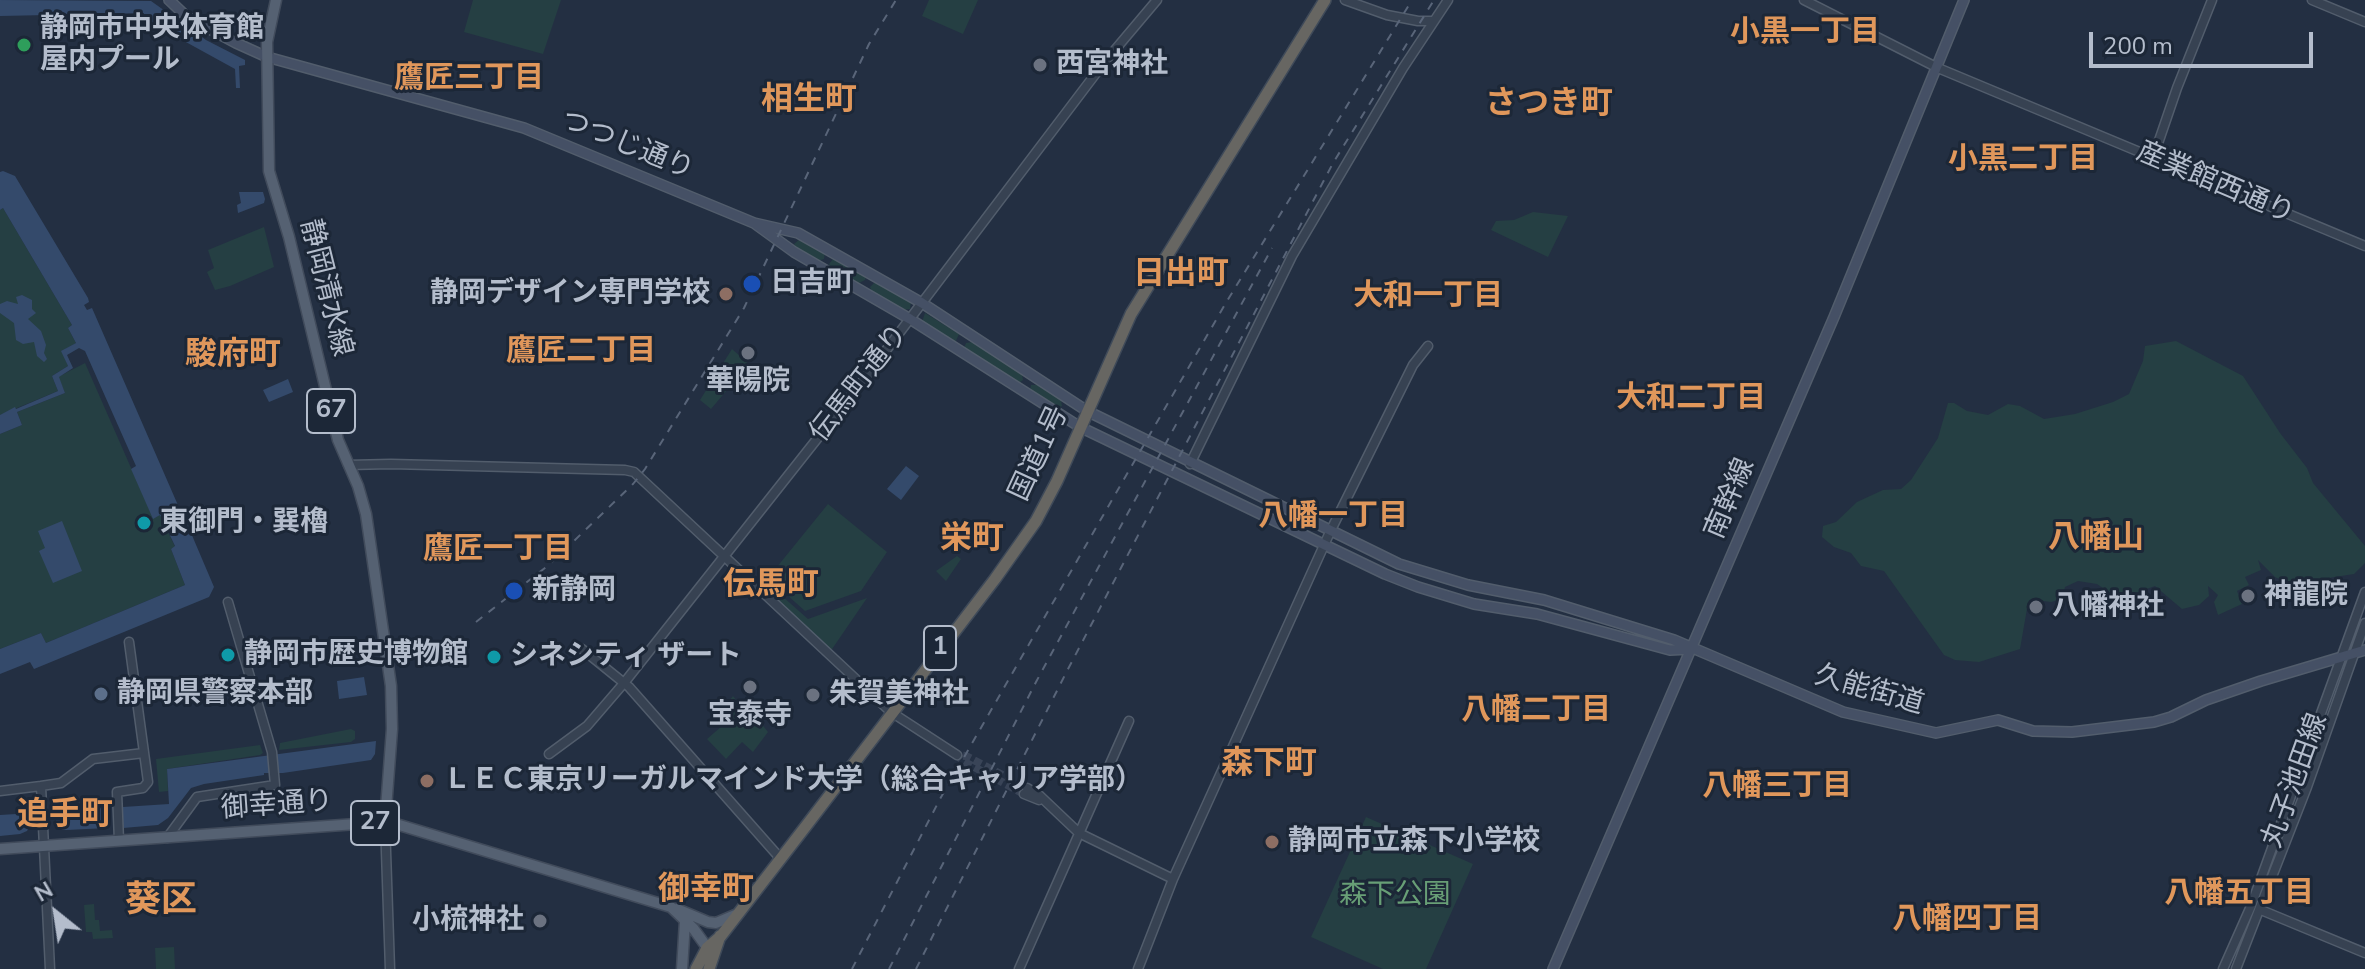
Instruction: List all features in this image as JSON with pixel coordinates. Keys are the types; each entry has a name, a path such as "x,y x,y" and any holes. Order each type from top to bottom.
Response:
{"highway":[{"name":"国道1号","path":"696,969 710,959 735,915 995,579 1036,521 1057,481 1131,314 1325,0"}],"main road":[{"name":"つつじ通り","path":"169,0 187,17 267,57 524,128 754,223 798,233 922,303 1087,411 1186,462"},
{"name":"静岡清水線","path":"276,0 269,26 267,57 269,171 289,237 338,440 366,514 391,686 385,822"},
{"name":"南幹線","path":"1553,969 1834,317 1964,0"},
{"name":"つつじ通り","path":"754,223 794,252 910,319 1080,427 1176,472"},
{"name":"久能街道","path":"1186,462 1399,564 1443,579 1544,600 1674,640 1835,709 1936,733 1998,720 2033,731 2054,733 2154,722 2261,681 2360,652"},
{"name":"久能街道","path":"1176,472 1385,574 1448,597 1537,614 1670,650 1690,649"},
{"name":"御幸通り","path":"0,849 385,822 671,907 685,921 710,959"},
{"name":"27","path":"671,907 716,923 735,915"},
{"path":"682,969 685,921"}],"street":[{"name":"伝馬町通り","path":"549,754 587,726 624,683 910,319 1103,64 1157,0"},
{"path":"1345,0 1387,15 1434,21"},
{"path":"1186,462 1292,256 1403,68 1448,0"},
{"name":"産業館西通り","path":"1804,0 1938,68 2365,246"},
{"path":"2153,158 2212,0"},
{"path":"2312,0 2365,22"},
{"path":"1138,969 1173,879 1330,532 1413,365 1428,346"},
{"path":"348,465 634,472 891,712 957,755"},
{"name":"丸子池田線","path":"2223,969 2251,906 2365,592"},
{"path":"167,838 195,799 275,785 272,752 228,602"},
{"name":"丸子池田線","path":"2236,969 2360,652 2365,623"},
{"path":"119,841 116,795 119,790 147,785 129,642"},
{"path":"582,649 624,683 780,858"},
{"path":"1019,969 1129,721"},
{"path":"0,791 61,783 93,759 144,753"},
{"path":"41,786 50,969"},
{"path":"1026,791 1047,804 1079,833 1173,879"},
{"path":"385,822 390,969"},
{"path":"2261,910 2365,953"}],"green space":[{"path":"473,0 561,0 543,54 464,32"},
{"path":"929,0 978,0 963,34 922,16"},
{"path":"3,208 72,325 68,328 76,343 62,351 68,366 52,376 58,391 0,415 0,210"},
{"path":"1533,212 1568,216 1548,257 1491,230 1496,221 1514,220"},
{"path":"264,227 274,267 215,290 207,272 214,268 208,250"},
{"path":"800,239 825,252 824,259 818,261 796,249 794,244"},
{"path":"834,258 866,277 865,280 859,283 831,268 829,264"},
{"path":"876,281 911,301 910,309 902,310 872,292 870,287"},
{"path":"925,313 959,334 955,343 922,322"},
{"path":"2176,341 2243,376 2307,468 2313,483 2365,546 2365,563 2354,574 2290,584 2275,577 2258,560 2261,570 2245,577 2249,585 2237,591 2242,604 2218,615 2214,602 2218,595 2208,586 2209,596 2199,605 2182,609 2155,586 2119,599 2097,584 2078,581 2065,587 2062,599 2028,603 2020,649 1979,662 1955,660 1944,655 1884,571 1861,566 1851,553 1834,547 1822,537 1823,526 1836,522 1857,502 1883,490 1901,489 1911,480 1938,438 1948,403 1988,415 2008,404 2020,406 2044,419 2075,414 2129,394 2143,361 2145,346"},
{"path":"972,342 1022,374 1023,380 1019,383 964,348 966,343"},
{"path":"732,349 749,364 711,409 700,400"},
{"path":"85,363 153,518 160,515 175,547 171,549 185,585 46,643 41,633 0,649 0,434 22,425 17,412 65,393 58,377"},
{"path":"1031,385 1037,385 1061,400 1062,406 1058,408 1030,391"},
{"path":"828,504 887,552 861,591 805,611 768,578"},
{"path":"957,556 961,559 946,581 936,571"},
{"path":"764,580 808,619 867,598 828,655 758,587"},
{"path":"733,696 751,718 756,717 768,732 753,752 742,742 726,759 707,739 722,726 717,716"},
{"path":"351,729 355,731 355,739 351,742 279,750 280,743"},
{"path":"260,745 263,753 260,755 167,769 168,791 159,792 156,759"},
{"name":"森下公園","path":"1366,817 1473,864 1426,969 1383,969 1311,937"},
{"path":"94,904 95,920 99,920 100,931 112,930 113,938 93,939 92,932 86,932 84,905"},
{"path":"174,947 175,969 156,969 155,948"}],"water":[{"path":"0,0 151,1 206,40 245,60 245,65 239,66 240,88 236,88 235,69 144,19 144,13 0,16"},
{"path":"0,172 15,176 88,298 89,302 84,305 87,310 92,308 184,519 174,525 185,536 191,533 214,587 209,597 34,669 30,662 0,674 0,649 41,633 46,643 185,585 171,549 175,546 160,515 153,519 131,469 136,466 85,351 79,348 67,355 73,368 59,377 65,393 17,412 22,425 0,434 0,415 58,391 52,376 68,366 61,351 76,343 68,328 72,325 3,208 0,210"},
{"path":"239,192 263,192 264,203 238,213 237,205 241,203"},
{"path":"22,295 32,300 32,309 36,313 28,319 41,331 46,345 44,353 47,359 44,362 37,356 34,342 23,344 16,340 14,323 0,313 0,304 7,301 18,304 16,297"},
{"path":"288,379 293,392 269,402 263,390"},
{"path":"906,466 919,476 901,500 887,489"},
{"path":"306,506 313,518 289,532 282,520"},
{"path":"62,521 82,571 53,583 39,551 45,548 38,531"},
{"path":"364,677 367,695 339,699 337,681"},
{"path":"376,741 371,760 204,784 191,788 168,818 158,825 123,828 123,807 169,804 167,769"},
{"path":"105,808 107,828 62,830 56,821 55,811"},
{"path":"32,813 32,822 27,831 0,836 0,815"}],"tunnel":[{"path":"1024,794 957,755 966,756 1027,788"}],"railway":[{"path":"476,622 550,564 645,469 744,308 869,44 896,0"},
{"path":"852,969 940,799 1116,493 1227,301 1412,0"},
{"path":"916,969 1067,671 1333,163 1434,0"},
{"path":"889,969 1036,682 1272,248"}],"place":[{"name":"静岡市中央体育館 屋内プール","path":"24,45"},
{"name":"西宮神社","path":"1040,65"},
{"name":"日吉町","path":"752,284"},
{"name":"静岡デザイン専門学校","path":"726,294"},
{"name":"華陽院","path":"748,353"},
{"name":"東御門・巽櫓","path":"144,523"},
{"name":"新静岡","path":"514,591"},
{"name":"神龍院","path":"2248,596"},
{"name":"八幡神社","path":"2036,607"},
{"name":"静岡市歴史博物館","path":"228,655"},
{"name":"シネシティ ザート","path":"494,657"},
{"name":"宝泰寺","path":"750,687"},
{"name":"静岡県警察本部","path":"101,694"},
{"name":"朱賀美神社","path":"813,695"},
{"name":"ＬＥＣ東京リーガルマインド大学（総合キャリア学部）","path":"427,781"},
{"name":"静岡市立森下小学校","path":"1272,842"},
{"name":"小梳神社","path":"540,921"}],"district":[{"name":"小黒一丁目","path":"1805,34"},
{"name":"鷹匠三丁目","path":"469,80"},
{"name":"相生町","path":"809,101"},
{"name":"さつき町","path":"1549,105"},
{"name":"小黒二丁目","path":"2023,161"},
{"name":"日出町","path":"1181,275"},
{"name":"大和一丁目","path":"1428,298"},
{"name":"鷹匠二丁目","path":"581,353"},
{"name":"駿府町","path":"233,356"},
{"name":"大和二丁目","path":"1691,400"},
{"name":"八幡一丁目","path":"1333,518"},
{"name":"八幡山","path":"2096,539"},
{"name":"栄町","path":"972,540"},
{"name":"鷹匠一丁目","path":"498,551"},
{"name":"伝馬町","path":"771,586"},
{"name":"八幡二丁目","path":"1536,712"},
{"name":"森下町","path":"1269,765"},
{"name":"八幡三丁目","path":"1777,788"},
{"name":"追手町","path":"65,816"},
{"name":"御幸町","path":"706,891"},
{"name":"八幡五丁目","path":"2239,895"},
{"name":"葵区","path":"161,902"},
{"name":"八幡四丁目","path":"1967,921"}]}
